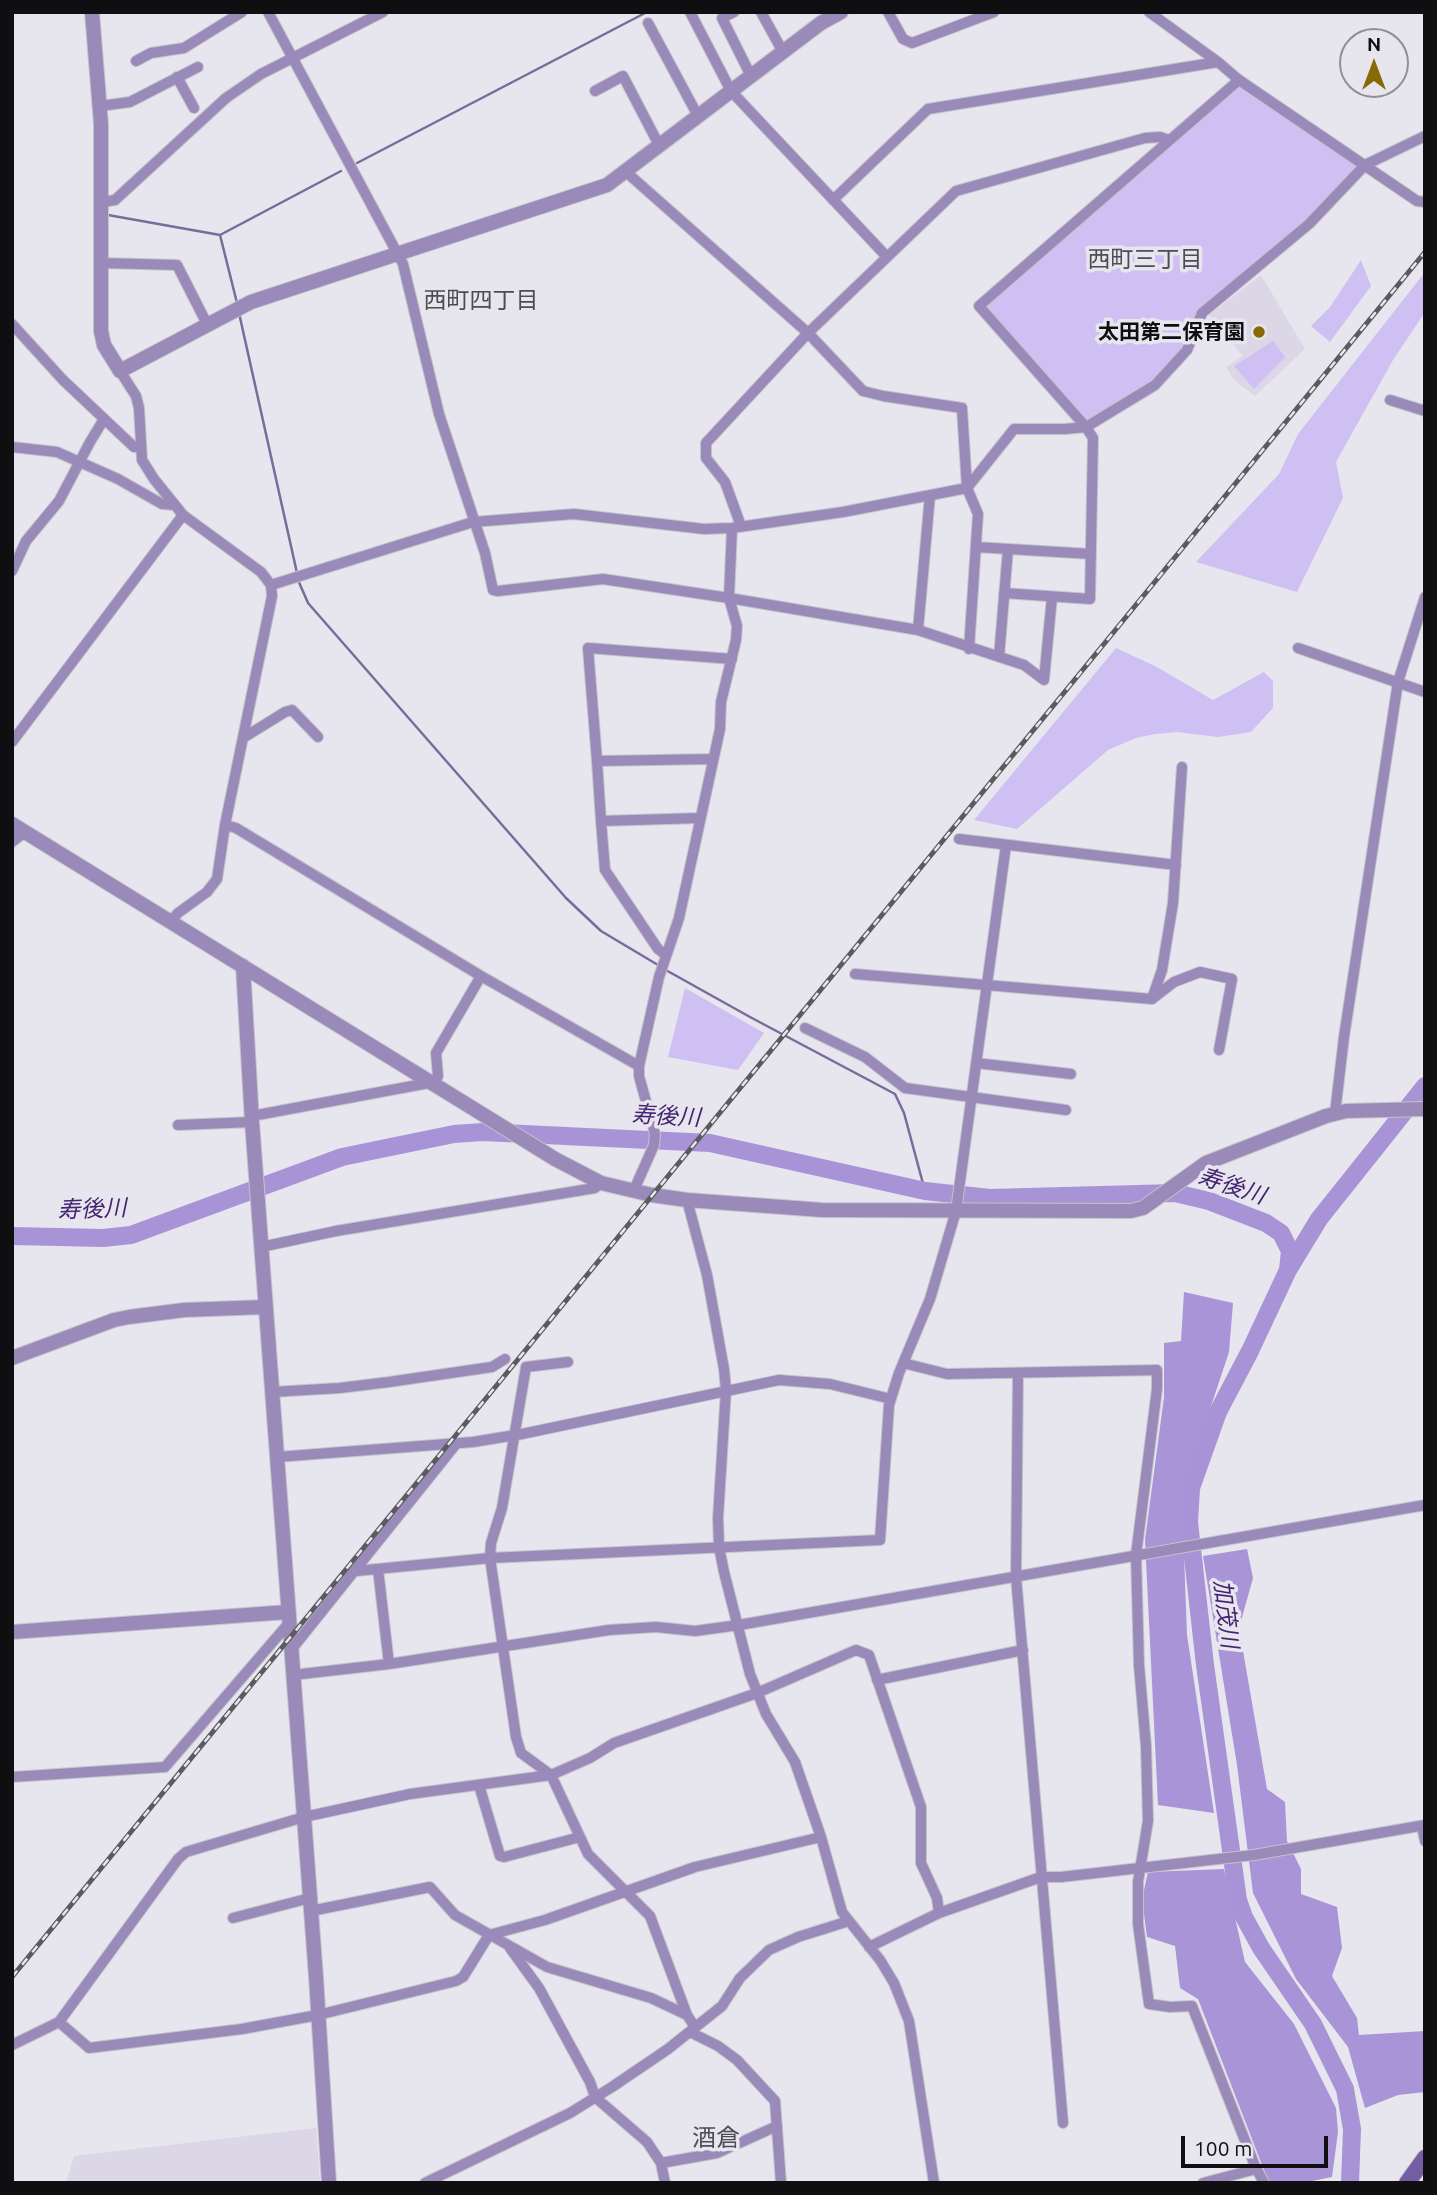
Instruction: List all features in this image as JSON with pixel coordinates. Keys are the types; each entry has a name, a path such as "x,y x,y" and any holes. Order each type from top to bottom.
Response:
{"main road":[{"path":"1407,2183 1425,2158"}],"street":[{"path":"92,12 100,106 101,331 104,345 136,396 142,460 183,515 261,572 271,585 272,596 225,825 217,879 207,892 178,912 171,921"},
{"path":"136,61 151,53 184,47 242,12"},
{"path":"268,12 403,264 439,414 485,553 493,590 603,579 729,598 918,631 1024,665 1044,680 1052,597"},
{"path":"102,202 115,200 226,98 261,74 383,12"},
{"path":"690,12 731,91 887,257"},
{"path":"734,12 722,18 751,76"},
{"path":"761,12 783,52"},
{"path":"120,371 238,308 607,185 821,23 841,12"},
{"path":"888,12 904,39 912,43 994,12"},
{"path":"1149,12 1239,80 1417,201 1425,202"},
{"path":"648,23 698,116"},
{"path":"833,200 928,109 1218,62"},
{"path":"100,106 130,102 198,67"},
{"path":"595,91 623,76 659,145"},
{"path":"177,77 194,108"},
{"path":"1004,593 1090,599 1093,438 979,306 1239,80"},
{"path":"271,585 473,522 574,514 704,529 736,527 843,512 967,488 1014,429 1086,427 1155,385 1187,349 1202,313 1309,224 1365,165 1425,136"},
{"path":"634,1190 655,1140 639,1076 639,1066 661,972 679,918 720,729 721,702 737,626 729,598 736,527 725,482 706,458 706,443 808,333 956,191 1145,138 1160,137 1169,140"},
{"path":"625,171 808,333 863,391 962,408 967,488 978,514 969,649"},
{"path":"102,263 177,265 207,324"},
{"path":"12,324 63,380 134,447 140,447"},
{"path":"1390,400 1425,411"},
{"path":"12,571 26,541 59,501 104,419"},
{"path":"12,447 57,452 118,480 162,505 175,505"},
{"path":"918,631 930,495"},
{"path":"12,742 183,515"},
{"path":"976,547 1091,554"},
{"path":"999,657 1007,549"},
{"path":"1335,1113 1398,682 1425,597"},
{"path":"666,957 605,870 588,648 732,659"},
{"path":"1298,648 1425,692"},
{"path":"243,738 292,710 318,737"},
{"path":"597,761 712,759"},
{"path":"1152,999 1162,970 1171,917 1182,767"},
{"path":"601,821 700,818"},
{"path":"225,825 236,828 481,976 639,1066"},
{"path":"12,842 19,828 530,1143 601,1183 634,1190 687,1200 822,1210 957,1208 1131,1212 1152,1202 1206,1163 1335,1113 1366,1110 1423,1111"},
{"path":"959,839 1176,865"},
{"path":"356,1571 490,1558 880,1539 891,1399 930,1299 957,1208 1006,845"},
{"path":"243,966 329,2183"},
{"path":"855,974 1152,999 1174,982 1200,972 1232,979 1219,1050"},
{"path":"178,1125 252,1119 434,1082 438,1076 436,1053 481,976"},
{"path":"805,1028 865,1057 905,1088 1066,1110"},
{"path":"976,1063 1072,1074"},
{"path":"261,1247 336,1231 596,1188 601,1183"},
{"path":"687,1200 721,1345 726,1390 718,1518 719,1547 757,1693 766,1714 795,1762 821,1837 842,1912 894,1983 909,2021 934,2183"},
{"path":"12,1358 121,1318 184,1310 265,1307"},
{"path":"272,1392 389,1382 492,1367 505,1359"},
{"path":"568,1362 526,1367 516,1434 490,1558 516,1737 521,1753 551,1775 588,1854 650,1916 692,2030 737,2060 775,2101 781,2183"},
{"path":"903,1363 947,1374 1157,1370 1157,1389 1136,1555 1148,1821 1140,1868 1138,1924 1149,2004 1192,2006 1256,2169 1264,2183"},
{"path":"1018,1373 1016,1577 1063,2123"},
{"path":"277,1457 456,1444 779,1380 830,1384 891,1399"},
{"path":"291,1650 456,1444"},
{"path":"293,1675 389,1664 608,1630 656,1627 695,1631 739,1625 1425,1505"},
{"path":"378,1569 389,1664"},
{"path":"12,1632 288,1617"},
{"path":"12,1777 165,1768 288,1617"},
{"path":"12,2045 59,2022 178,1859 186,1852 304,1817 410,1794 551,1775 590,1758 614,1743 757,1693 856,1650 869,1655 921,1807 921,1863 937,1898 939,1913"},
{"path":"877,1681 1023,1650"},
{"path":"478,1785 500,1856 580,1837"},
{"path":"869,1947 939,1913 1041,1877 1254,1855 1423,1826 1425,1841"},
{"path":"59,2022 89,2048 242,2029 318,2015 463,1978 489,1935 628,1892 695,1867 821,1837"},
{"path":"233,1918 430,1887 455,1915 547,1967 651,1998 687,2015"},
{"path":"425,2183 570,2113 595,2097 722,2006 740,1978 769,1950 797,1937 849,1921"},
{"path":"509,1946 539,1988 590,2082 595,2097 647,2142 661,2163 665,2183"},
{"path":"661,2163 717,2153 777,2126"},
{"path":"1203,2183 1256,2169"}],"shaded area":[{"path":"1239,80 1365,165 1309,224 1202,313 1187,350 1155,385 1086,427 979,306"},
{"path":"1361,260 1371,286 1330,342 1311,326 1330,307"},
{"path":"1425,272 1425,312 1393,360 1336,462 1343,498 1297,592 1196,562 1279,474 1298,434"},
{"name":"太田第二保育園","path":"1261,275 1305,349 1255,396 1234,380 1226,367 1243,356 1209,315"},
{"path":"1273,341 1285,357 1254,389 1234,366"},
{"path":"1116,648 1157,667 1213,700 1264,672 1273,681 1273,708 1251,732 1218,737 1177,732 1155,734 1136,738 1108,750 1017,829 974,820"},
{"path":"685,988 764,1033 738,1070 668,1057"},
{"path":"1184,1292 1233,1303 1229,1352 1193,1460 1183,1528 1187,1635 1214,1813 1158,1805 1145,1540 1164,1397 1164,1343 1181,1341"},
{"path":"1247,1549 1253,1578 1239,1628 1267,1789 1285,1802 1287,1841 1301,1869 1301,1894 1337,1907 1342,1948 1332,1976 1357,2018 1359,2035 1425,2031 1425,2092 1398,2095 1365,2108 1348,2047 1296,1979 1253,1893 1237,1765 1203,1556"},
{"path":"1224,1869 1245,1962 1294,2024 1336,2108 1338,2132 1332,2177 1302,2183 1269,2183 1198,1999 1180,1988 1175,1946 1147,1937 1142,1899 1148,1872"},
{"path":"316,2128 320,2183 66,2183 74,2156"}],"waterway":[{"path":"357,163 647,12"},
{"path":"108,215 220,235 341,171"},
{"path":"220,235 237,303"},
{"path":"239,313 297,573"},
{"path":"298,580 308,603 566,898 601,931 658,965"},
{"path":"664,969 895,1094 904,1113 925,1191"},
{"name":"加茂川","path":"1350,2183 1352,2129 1345,2089 1313,2024 1261,1948 1238,1900 1205,1665 1189,1522 1191,1488 1218,1412 1288,1270 1319,1219 1425,1086"},
{"name":"寿後川","path":"12,1236 103,1238 131,1235 342,1157 454,1134 483,1132 710,1143 925,1191 990,1198 1175,1193 1209,1201 1266,1223 1281,1233 1290,1251 1288,1270"}],"railway":[{"path":"12,1977 1425,252"}],"place":[{"name":"太田第二保育園","path":"1259,332"}],"district":[{"name":"西町三丁目","path":"1145,259"},
{"name":"西町四丁目","path":"481,300"},
{"name":"酒倉","path":"716,2138"}]}
